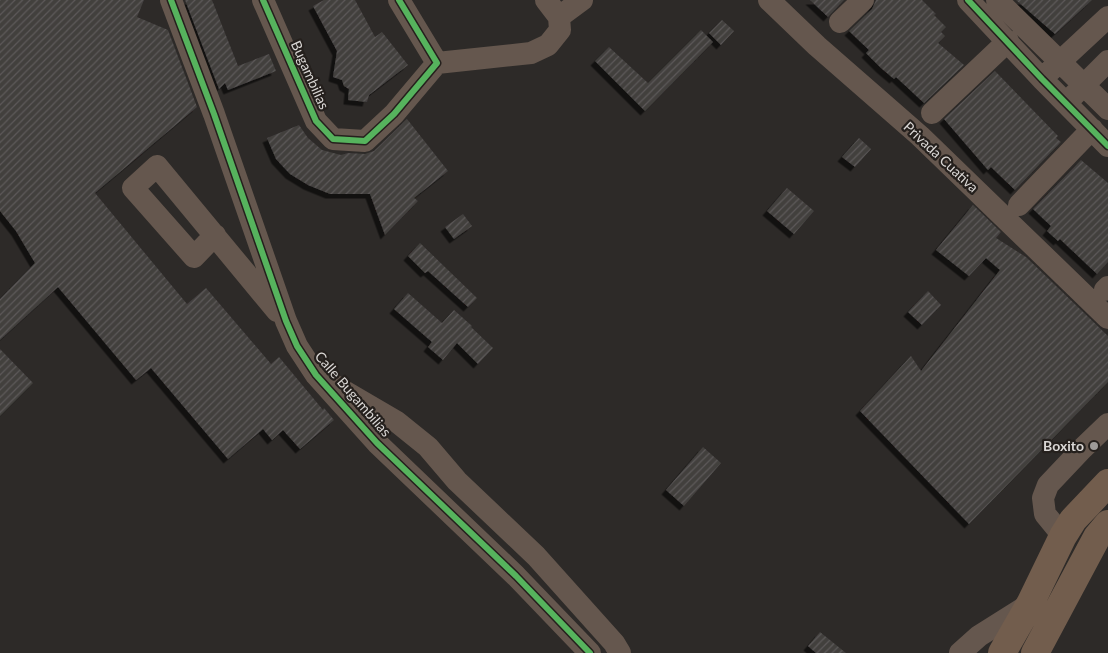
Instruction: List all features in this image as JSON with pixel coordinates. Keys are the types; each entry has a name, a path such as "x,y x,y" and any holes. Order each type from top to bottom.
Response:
{"main road":[{"path":"1002,653 1030,604 1063,536 1073,520 1108,483"},
{"path":"1035,653 1096,536 1108,524"}],"street":[{"name":"Calle Bugambilias","path":"170,0 214,114 286,321 297,346 316,375 377,443 516,576 590,653"},
{"name":"Bugambilias","path":"263,0 316,121 333,139 365,141 394,114 437,63"},
{"path":"399,0 437,63 531,53 548,45 560,30 553,9 582,0"},
{"name":"Privada Cuativa","path":"769,0 817,46 920,136 1108,318"},
{"path":"840,22 863,0"},
{"path":"968,0 1108,146"},
{"path":"997,0 1108,109"},
{"path":"1042,79 1108,17"},
{"path":"932,113 1008,42"},
{"path":"1067,104 1083,84 1108,61"},
{"path":"1019,205 1092,128"},
{"path":"215,235 286,321"},
{"name":"Calle Bugambilias","path":"316,375 398,422 428,448 458,481 536,556 612,650"},
{"path":"1063,536 1045,514 1043,498 1048,486 1108,424"},
{"path":"960,653 980,636 1030,604"}],"building":[{"path":"0,0 144,0 137,17 168,30 197,107 95,193 187,304 206,288 271,364 279,357 323,410 324,408 334,420 300,449 283,430 272,440 263,429 228,459 151,368 136,380 58,287 0,340 0,299 35,263 16,231 0,211"},
{"path":"185,0 212,0 238,66 269,54 276,71 228,90 225,83 219,89"},
{"path":"324,0 355,0 375,37 382,32 408,65 369,95 367,102 348,100 349,89 344,86 342,80 333,77 337,51 313,6"},
{"path":"810,0 844,0 828,17"},
{"path":"876,0 922,0 946,27 941,32 945,36 938,43 964,65 924,103 896,77 894,79 881,68 866,53 869,50 849,31 872,9"},
{"path":"1016,0 1092,0 1055,34"},
{"path":"722,20 734,31 721,45 709,33"},
{"path":"701,30 713,42 645,111 595,61 609,47 648,83"},
{"path":"995,71 1058,136 1056,138 1061,142 1015,190 991,167 988,170 944,119"},
{"path":"407,119 448,171 414,198 418,201 385,235 370,194 330,194 308,185 290,174 276,159 267,138 299,125 308,138 322,150 341,155 348,153 365,154 374,151"},
{"path":"859,138 871,149 855,167 842,157"},
{"path":"1081,160 1108,183 1108,262 1097,274 1060,239 1058,241 1047,231 1051,226 1033,209"},
{"path":"787,188 814,211 794,234 767,211"},
{"path":"973,205 1001,232 996,238 1026,257 1108,336 1108,382 969,524 860,411 911,356 921,371 1000,270 986,258 969,276 936,250"},
{"path":"463,214 472,226 454,239 445,227"},
{"path":"420,243 477,298 468,307 428,271 425,273 408,256"},
{"path":"928,291 941,305 922,325 908,312"},
{"path":"408,293 442,323 454,310 493,348 478,364 457,343 443,360 428,347 432,342 394,309"},
{"path":"0,349 33,383 0,416"},
{"path":"703,447 721,463 684,506 666,490"},
{"path":"820,632 846,653 816,653 808,646"}],"cycle path":[{"path":"171,0 214,114 286,321 297,346 316,375 377,443 516,576 590,653"},
{"path":"263,0 316,121 333,139 365,141 394,114 437,63 399,0"},
{"path":"968,0 1108,146"}],"place":[{"name":"Boxito","path":"1094,446"}]}
